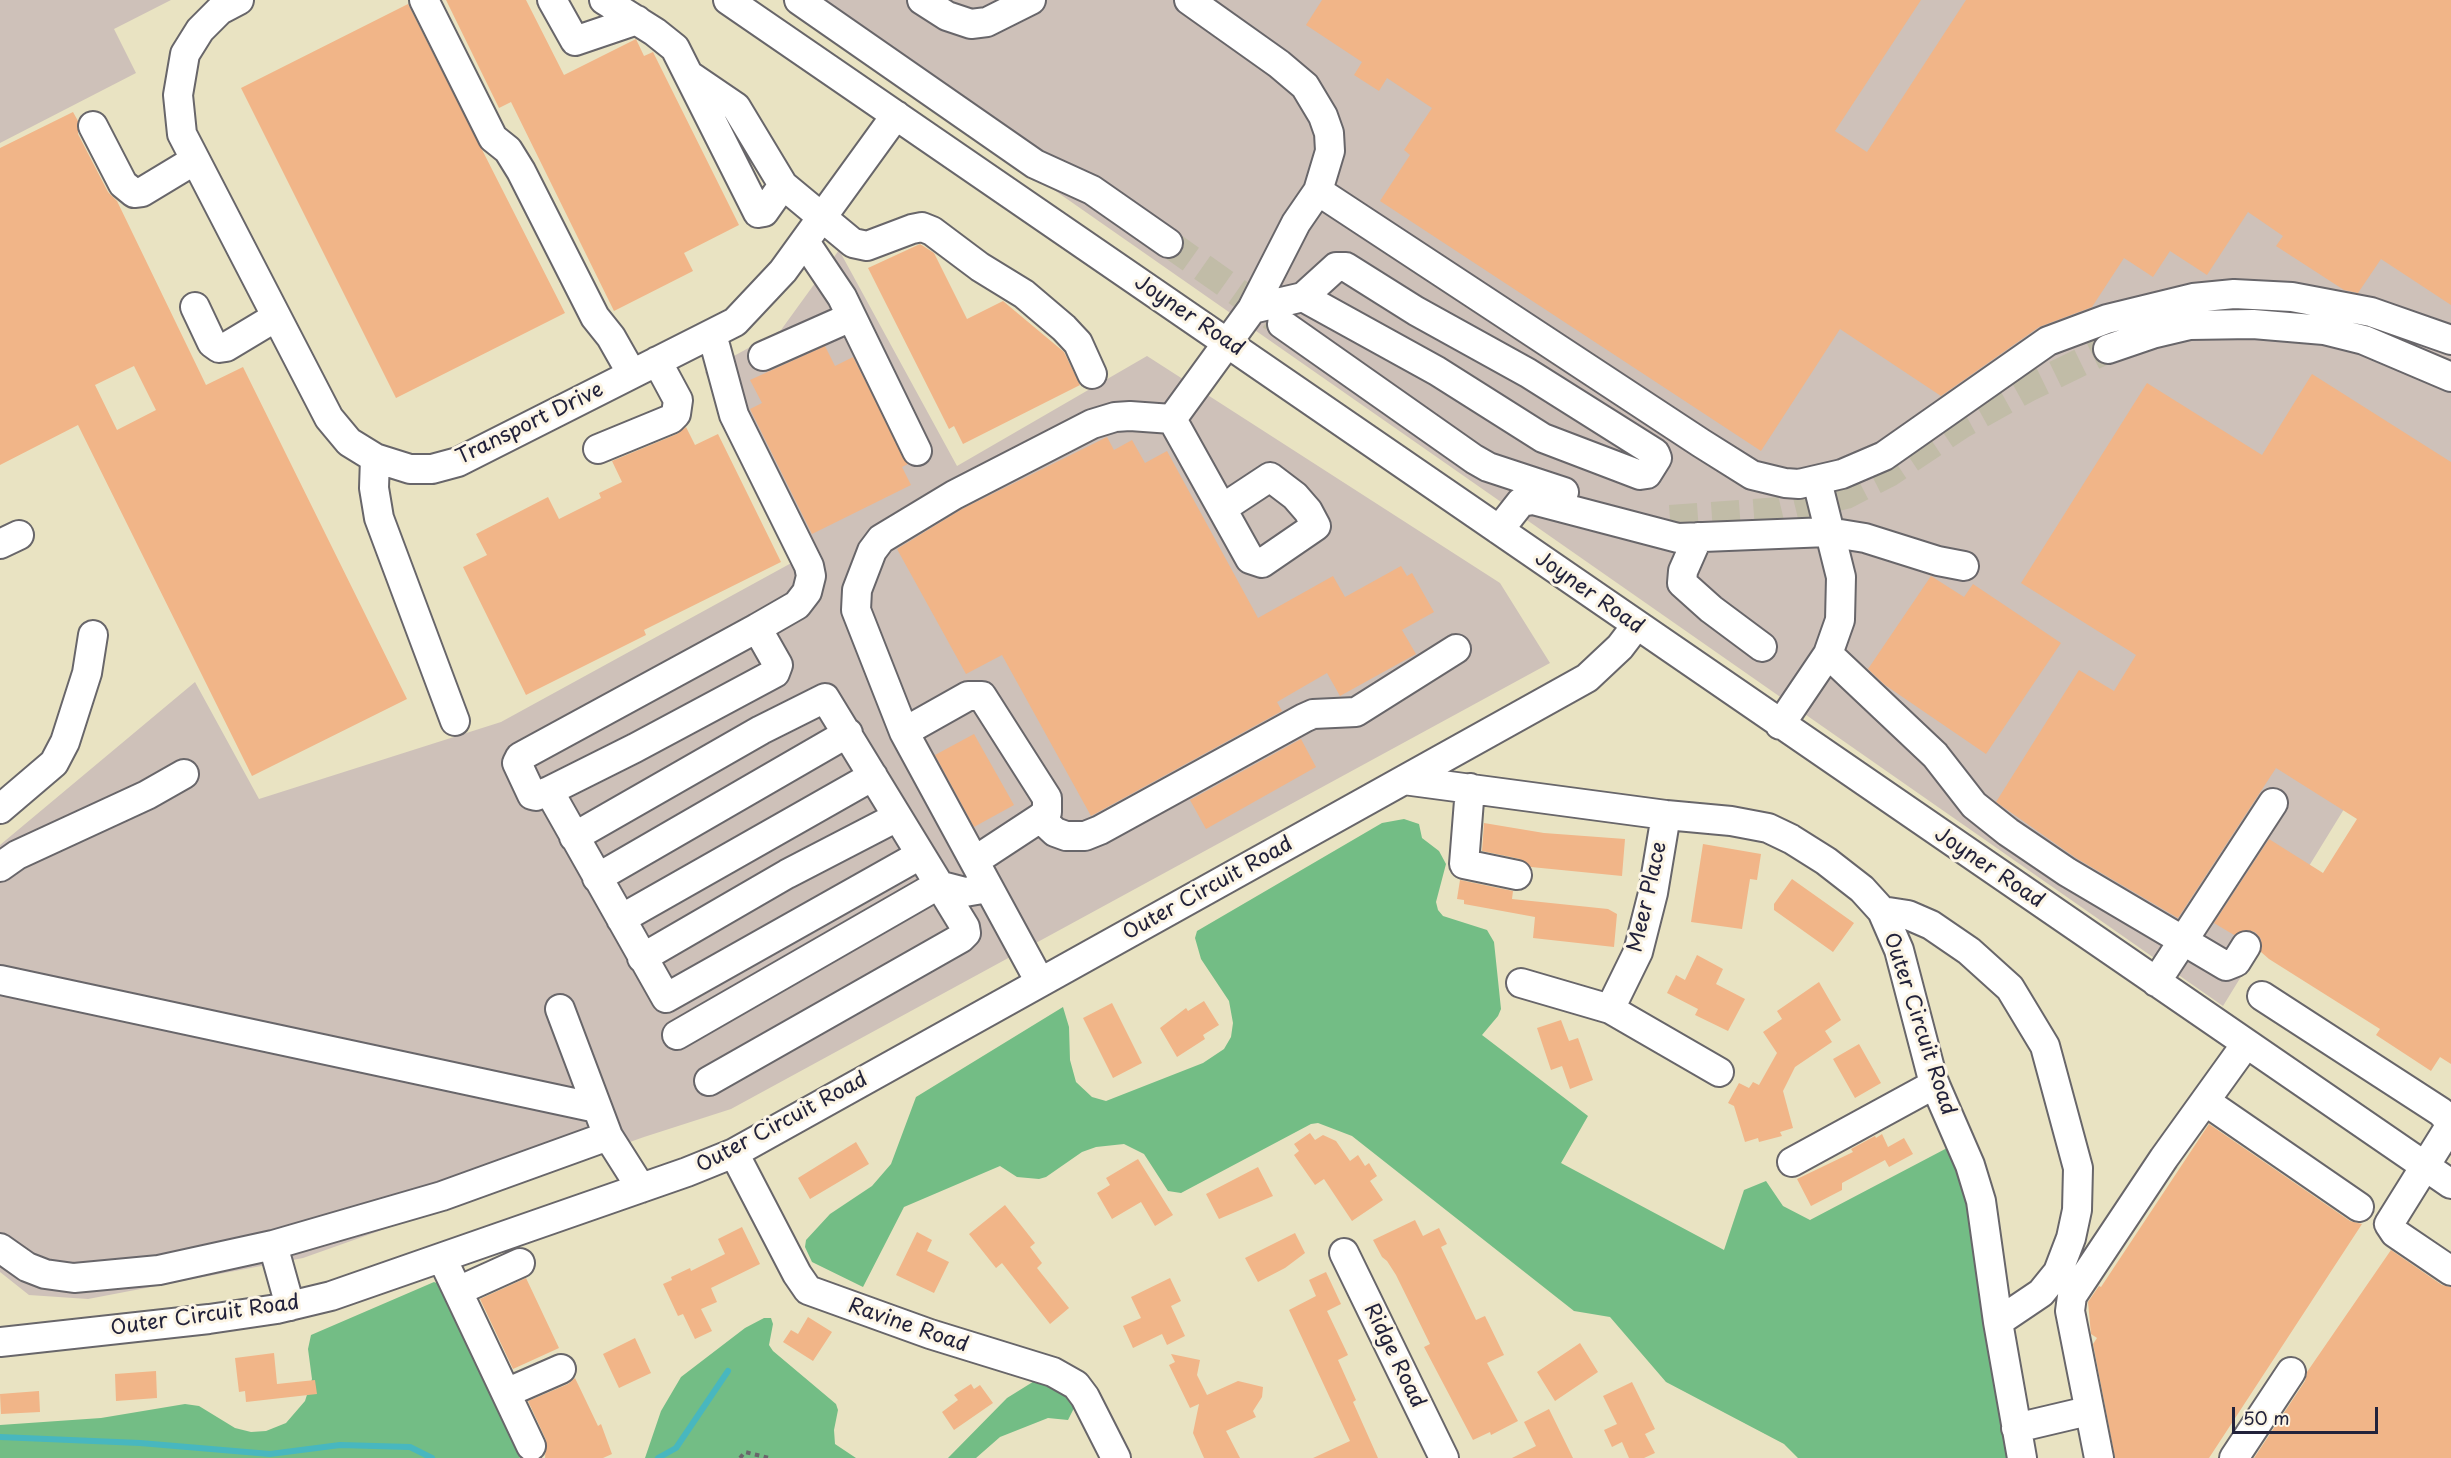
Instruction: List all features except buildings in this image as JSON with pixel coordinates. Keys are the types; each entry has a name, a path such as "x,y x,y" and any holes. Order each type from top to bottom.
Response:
{"street":[{"name":"Transport Drive","path":"239,0 220,10 200,30 185,54 178,95 182,134 329,418 349,442 375,458 410,469 432,469 458,462 735,322 783,271 896,115"},
{"path":"424,0 493,138 508,150 521,171 595,317 611,338 632,374"},
{"path":"552,0 575,40 637,20"},
{"path":"604,0 637,20 675,48 758,213 764,212 783,185"},
{"name":"Joyner Road","path":"728,0 2451,1184"},
{"path":"799,0 1035,164 1092,190 1168,243"},
{"path":"922,0 947,16 971,24 987,22 1031,0"},
{"path":"1172,419 1252,309 1296,223 1318,191 1329,151 1329,133 1323,116 1305,86 1279,64 1189,0"},
{"path":"689,75 736,107 743,115 783,185 821,219 853,243 867,246 922,227 932,231 980,267 1024,294 1064,328 1078,343 1092,374"},
{"path":"93,126 123,184 134,193 142,192 195,160"},
{"path":"1318,191 1403,249 1752,475 1785,483 1817,481 1842,474 1884,456 2048,342 2107,320 2193,298 2234,294 2303,299 2372,312 2451,340"},
{"path":"805,242 829,276 851,317 917,451"},
{"path":"1252,309 1303,297 1336,267 1346,267 1416,310 1528,373 1655,453 1657,458 1647,474 1640,475 1543,438 1437,371 1303,297"},
{"path":"195,307 212,343 219,348 226,347 276,317"},
{"path":"763,356 851,317"},
{"path":"1282,324 1488,467 1581,497 1670,519"},
{"path":"2108,349 2151,334 2190,325 2253,324 2324,330 2364,340 2451,377"},
{"path":"712,334 734,415 811,576 807,592 797,605 518,760 517,763 533,795 549,791 635,748 775,672 778,665 757,628"},
{"path":"598,449 671,419 676,414 678,400 657,361"},
{"path":"1040,982 988,888 976,860 904,732 856,610 857,590 865,567 881,539 954,495 1092,424 1115,417 1130,416 1172,419"},
{"path":"1172,419 1223,508"},
{"path":"375,458 374,488 379,518 455,722"},
{"path":"1780,725 1828,654 1836,638 1843,599 1841,577 1817,481"},
{"path":"1499,530 1521,502 1533,500 1661,536 1698,537 1828,532 1865,538 1938,561 1964,566"},
{"path":"1698,537 1683,571 1682,583 1711,609 1762,647"},
{"name":"Outer Circuit Road","path":"0,1341 209,1319 290,1306 331,1296 641,1188 734,1152 1587,678 1620,647 1636,626"},
{"path":"0,808 54,763 65,742 87,673 93,636"},
{"path":"1040,818 1055,832 1065,836 1085,836 1100,830 1304,718 1313,714 1356,712 1456,649"},
{"path":"1828,654 1935,755 1974,805 2037,852 2226,966 2236,962 2246,946"},
{"path":"904,732 968,696 982,696 1047,798 1047,812 976,860"},
{"path":"574,837 822,698 828,699 965,927 966,933 961,938 709,1081"},
{"path":"597,878 848,733"},
{"path":"0,867 17,855 114,808 147,795 184,774"},
{"path":"621,919 873,776"},
{"name":"Outer Circuit Road","path":"1404,780 1666,815 1731,821 1776,832 1826,861 1863,889 1882,911 1899,950 1935,1084 1970,1165 1982,1201 1998,1322 2022,1458"},
{"path":"1470,788 1464,864 1517,875"},
{"path":"549,791 663,996 669,998 920,855"},
{"path":"2156,982 2273,803"},
{"name":"Meer Place","path":"1610,1009 1638,952 1653,893 1666,815"},
{"path":"642,958 787,874 897,817"},
{"path":"677,1035 938,885 966,892 988,888"},
{"path":"1882,911 1908,915 1931,925 1970,951 2010,988 2045,1046 2078,1168 2077,1209 2071,1238 2058,1272 2040,1293 1998,1322"},
{"path":"2119,957 2145,918"},
{"path":"0,980 597,1108"},
{"path":"1521,983 1610,1009 1719,1072"},
{"path":"2262,996 2446,1117 2449,1124 2447,1131 2390,1220 2389,1228 2451,1271"},
{"path":"560,1009 608,1136 641,1188"},
{"path":"2099,1458 2070,1311 2072,1296 2164,1158 2246,1044"},
{"path":"1792,1162 1935,1084"},
{"path":"2205,1101 2359,1208"},
{"path":"0,1248 27,1268 45,1274 74,1278 159,1270 273,1245 442,1196 608,1136"},
{"name":"Ravine Road","path":"734,1152 797,1274 808,1290 930,1335 1053,1372 1076,1385 1085,1396 1116,1458"},
{"path":"273,1245 290,1306"},
{"name":"Ridge Road","path":"1344,1253 1444,1458"},
{"path":"442,1258 531,1446"},
{"path":"458,1291 520,1263"},
{"path":"506,1393 561,1370"},
{"path":"2234,1458 2291,1372"},
{"path":"2016,1428 2088,1411"}],"path":[{"path":"740,1458 746,1452 769,1458"}],"shaded area":[{"path":"0,0 171,0 114,29 136,73 0,143"},
{"path":"782,0 2451,0 2451,635 2223,1006"},
{"path":"839,250 957,466 1147,356 1500,583 1550,663 731,1109 644,1137 303,1258 88,1299 29,1295 0,1272 0,845 195,682 259,799 501,722 795,561 705,372 781,330"}],"green space":[{"path":"1404,819 1419,824 1422,838 1439,851 1446,864 1436,902 1438,910 1443,916 1487,930 1494,942 1501,1009 1482,1035 1588,1116 1561,1163 1724,1250 1744,1190 1766,1181 1783,1206 1810,1220 1949,1147 1975,1213 2012,1458 1798,1458 1784,1444 1666,1382 1610,1317 1574,1311 1352,1136 1318,1123 1311,1124 1181,1193 1168,1191 1144,1154 1124,1144 1096,1147 1082,1152 1046,1177 1039,1179 1017,1177 1000,1166 904,1207 863,1287 812,1262 805,1247 806,1240 830,1214 872,1186 891,1164 916,1097 1063,1007 1069,1027 1070,1060 1076,1082 1092,1097 1106,1101 1203,1063 1224,1049 1231,1037 1233,1023 1229,1001 1201,959 1195,938 1197,931 1382,823"},
{"path":"434,1282 439,1284 520,1458 0,1458 0,1425 101,1418 185,1404 199,1406 235,1428 251,1432 266,1431 286,1423 305,1401 312,1379 308,1349 311,1335"},
{"path":"764,1318 771,1318 773,1324 769,1345 773,1351 836,1404 838,1410 834,1430 835,1444 856,1458 645,1458 661,1411 681,1377 745,1328"},
{"path":"1036,1380 1044,1380 1068,1394 1074,1408 1068,1420 1048,1418 1000,1437 976,1458 948,1458 1007,1398"}],"waterway":[{"path":"658,1458 676,1448 728,1371"},
{"path":"0,1437 140,1443 270,1454 340,1445 410,1447 432,1458"}],"tunnel":[{"path":"1168,243 1274,318"},
{"path":"1670,519 1779,511 1846,495 1889,473 1961,425 2028,388 2108,349"}]}
